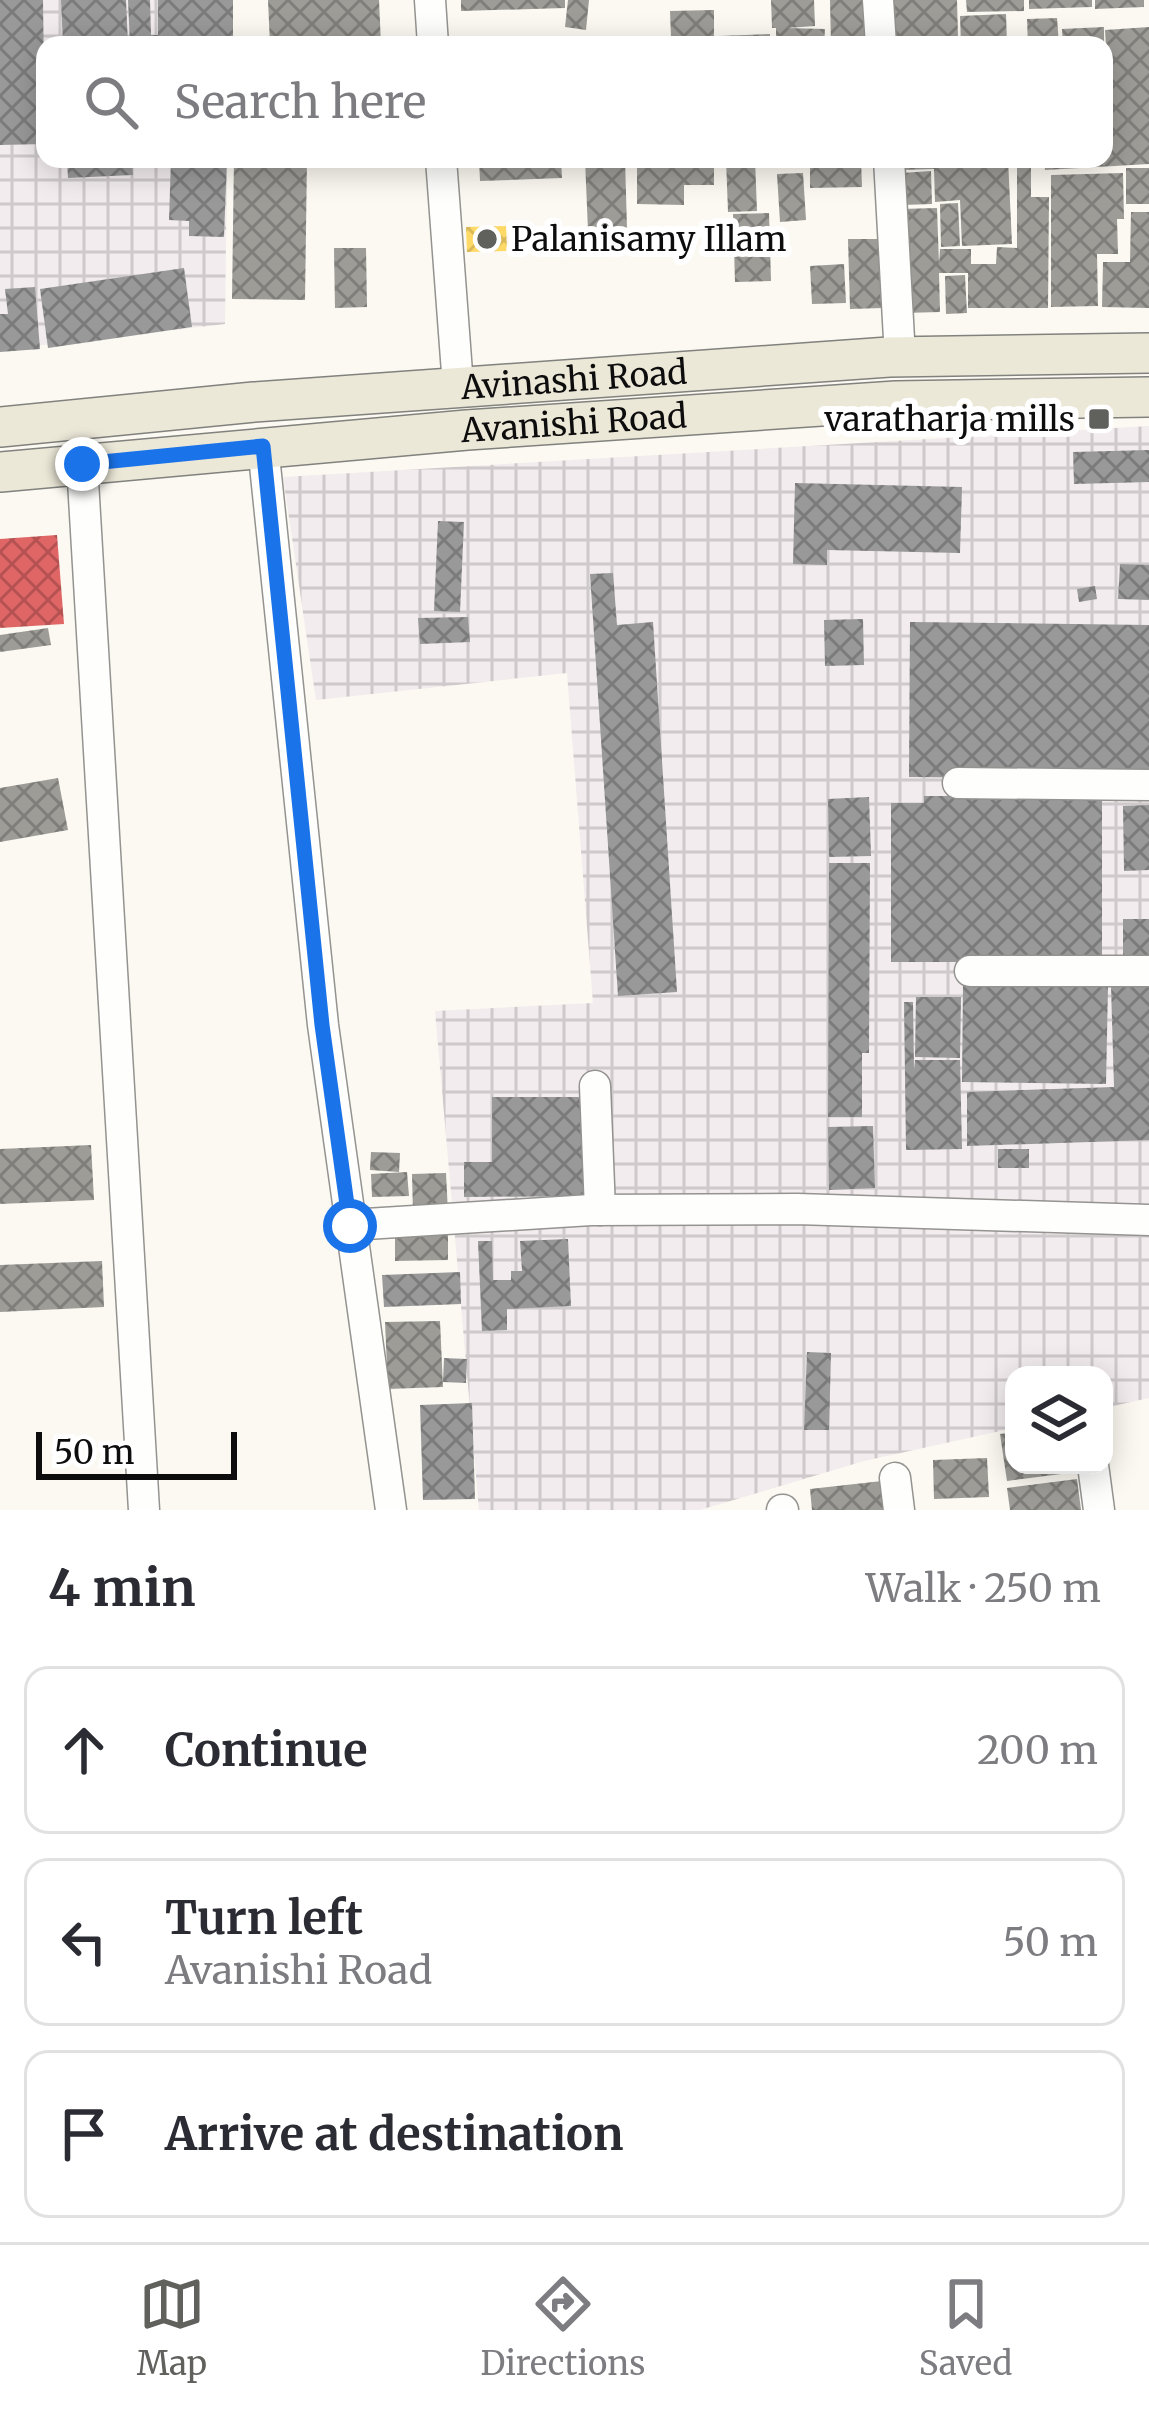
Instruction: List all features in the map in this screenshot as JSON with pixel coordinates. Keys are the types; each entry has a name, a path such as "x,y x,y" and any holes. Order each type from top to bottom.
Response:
{"main road":[{"name":"Avinashi Road","path":"0,427 458,386 900,357 1149,353"},
{"name":"Avanishi Road","path":"0,472 263,446 896,401 1149,397"}],"street":[{"path":"430,0 432,36"},
{"path":"878,0 880,36"},
{"path":"443,168 458,386"},
{"path":"890,168 900,357"},
{"path":"263,446 322,1025 392,1510"},
{"path":"82,464 144,1510"},
{"path":"958,783 1149,785"},
{"path":"970,970 1149,971"},
{"path":"595,1086 600,1210"},
{"path":"350,1226 600,1210 797,1209 1149,1220"},
{"path":"1094,1474 1099,1510"},
{"path":"895,1478 899,1510"}],"shaded area":[{"path":"0,0 228,0 228,36 36,36 36,168 227,168 225,324 0,350"},
{"path":"1149,426 1149,1398 1113,1406 1113,1366 1005,1366 1005,1430 864,1461 700,1510 479,1510 435,1011 593,1003 567,673 316,700 283,477"}],"building: Homes":[{"name":"Palanisamy Illam","path":"506,226 507,251 467,252 466,227"}],"building: Shops":[{"path":"57,535 64,624 0,628 0,539"}],"building: Industry":[{"path":"0,0 43,0 44,36 36,36 36,144 0,145"},
{"path":"61,0 126,0 128,36 63,36"},
{"path":"128,0 150,0 151,35 158,35 158,0 233,0 233,36 130,36"},
{"path":"67,168 133,168 133,175 68,178"},
{"path":"171,168 227,168 224,237 189,236 189,221 169,220"},
{"path":"184,268 192,327 48,348 40,289"},
{"path":"35,287 40,349 0,352 0,314 8,314 5,289"},
{"path":"1149,450 1149,482 1074,484 1073,452"},
{"path":"795,483 962,487 960,553 827,550 827,565 793,564"},
{"path":"438,521 464,522 460,612 434,611"},
{"path":"1120,564 1149,565 1149,600 1118,599"},
{"path":"613,573 617,625 653,622 677,992 618,996 590,574"},
{"path":"1095,586 1097,599 1079,602 1077,589"},
{"path":"468,617 470,642 420,644 418,618"},
{"path":"863,619 864,665 825,666 824,620"},
{"path":"910,622 1149,625 1149,779 909,777"},
{"path":"924,796 1102,796 1102,962 891,962 891,803 924,803"},
{"path":"869,797 871,856 829,857 828,799"},
{"path":"1149,805 1149,870 1124,871 1123,806"},
{"path":"829,863 870,863 869,1053 862,1053 862,1117 828,1117"},
{"path":"1123,919 1149,919 1149,958 1123,957"},
{"path":"963,983 1108,986 1106,1084 962,1082"},
{"path":"1149,985 1149,1140 967,1146 967,1092 1114,1087 1111,986"},
{"path":"916,997 961,997 960,1058 915,1057"},
{"path":"904,1002 913,1002 914,1070 915,1060 960,1060 962,1149 906,1150"},
{"path":"492,1097 586,1097 586,1196 464,1197 464,1162 492,1162"},
{"path":"873,1126 875,1188 829,1190 828,1127"},
{"path":"998,1149 1029,1149 1029,1168 998,1168"},
{"path":"568,1239 571,1306 507,1309 507,1330 482,1331 478,1241 492,1241 493,1280 511,1280 511,1271 522,1271 520,1241"},
{"path":"460,1272 461,1304 384,1307 382,1275"},
{"path":"807,1352 831,1353 829,1430 804,1430"},
{"path":"444,1358 467,1359 466,1383 443,1382"},
{"path":"472,1403 475,1499 423,1500 420,1405"}],"building: Other":[{"path":"268,0 379,0 381,36 270,36"},
{"path":"461,0 565,0 565,8 461,11"},
{"path":"568,0 589,0 586,30 565,27"},
{"path":"771,0 814,0 815,26 787,28 825,29 825,36 776,36"},
{"path":"830,0 867,0 868,36 831,36"},
{"path":"892,0 957,0 958,36 893,36"},
{"path":"966,0 1024,0 1024,11 967,12"},
{"path":"1029,0 1092,0 1092,7 1029,9"},
{"path":"1095,0 1144,0 1144,7 1095,9"},
{"path":"714,10 714,36 671,36 670,11"},
{"path":"1006,14 1007,36 961,36 960,16"},
{"path":"1057,18 1058,36 1028,36 1027,19"},
{"path":"1104,27 1104,36 1062,36 1062,29"},
{"path":"1149,27 1149,164 1113,166 1113,36 1105,36 1105,30"},
{"path":"234,168 307,168 305,300 232,299"},
{"path":"479,168 561,168 562,178 480,181"},
{"path":"585,168 625,168 627,229 588,231"},
{"path":"637,168 714,168 714,185 684,185 684,205 637,204"},
{"path":"726,168 755,168 757,211 728,212"},
{"path":"810,168 861,168 862,187 810,188"},
{"path":"899,168 1008,168 1012,244 962,246 960,200 935,202 934,169"},
{"path":"1017,168 1031,168 1031,197 1049,197 1048,308 968,308 968,273 939,273 940,312 904,313 900,209 937,208 939,264 940,249 971,249 971,264 996,264 997,247 1017,248"},
{"path":"1126,168 1149,168 1149,204 1126,204"},
{"path":"931,171 932,204 903,205 902,173"},
{"path":"803,173 806,220 780,222 777,174"},
{"path":"1123,173 1124,219 1117,219 1118,254 1097,254 1098,306 1051,307 1051,175"},
{"path":"958,203 960,246 941,247 940,204"},
{"path":"1131,212 1149,212 1149,308 1102,307 1103,262 1130,262"},
{"path":"769,213 771,281 735,282 733,214"},
{"path":"848,239 881,239 883,308 850,309"},
{"path":"334,248 366,248 367,307 335,308"},
{"path":"844,264 846,303 812,304 810,266"},
{"path":"965,275 967,313 946,314 945,276"},
{"path":"48,628 51,645 0,652 0,635"},
{"path":"58,778 68,830 0,842 0,788"},
{"path":"91,1145 94,1200 0,1204 0,1149"},
{"path":"371,1152 400,1153 399,1172 370,1170"},
{"path":"407,1172 409,1196 372,1197 371,1174"},
{"path":"446,1173 448,1213 413,1214 412,1174"},
{"path":"448,1234 448,1260 395,1261 395,1235"},
{"path":"102,1261 104,1307 0,1312 0,1265"},
{"path":"440,1321 443,1387 388,1389 385,1322"},
{"path":"987,1458 989,1497 934,1499 933,1460"},
{"path":"1006,1474 1062,1474 1007,1481"},
{"path":"1077,1479 1081,1510 1010,1510 1007,1488"},
{"path":"882,1481 885,1510 812,1510 810,1489"}],"place":[{"name":"Palanisamy Illam","path":"487,239"},
{"name":"varatharja mills","path":"1099,419"}],"route":[{"path":"82,464 263,446 322,1025 350,1226"}]}
